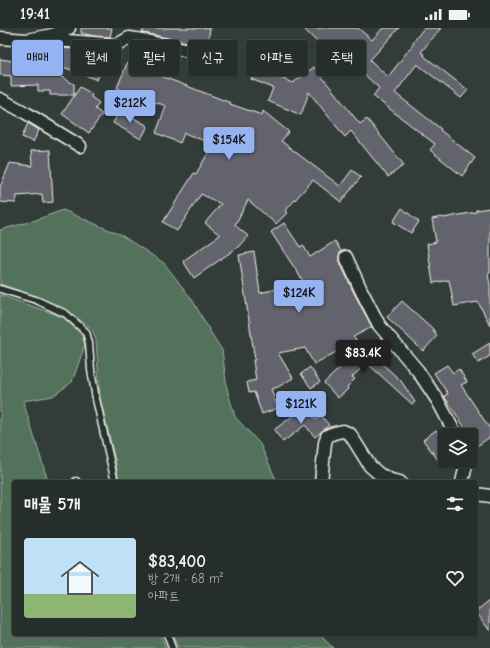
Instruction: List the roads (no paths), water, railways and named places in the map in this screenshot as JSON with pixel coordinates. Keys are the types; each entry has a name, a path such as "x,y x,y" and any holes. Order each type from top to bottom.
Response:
{"street":[{"path":"0,38 26,40 40,38 69,28"},
{"path":"40,38 118,45 129,38 188,51"},
{"path":"0,99 80,146"},
{"path":"346,257 361,290 380,325 418,371 438,401 452,428"},
{"path":"321,480 324,443 327,436 343,430 350,434 370,466 379,474 391,480"},
{"path":"462,480 465,468"},
{"path":"478,494 490,496"}],"lane":[{"path":"0,289 36,300 60,311 66,314 86,332 90,343 91,370 96,399 115,480"},
{"path":"168,636 172,648"}]}
